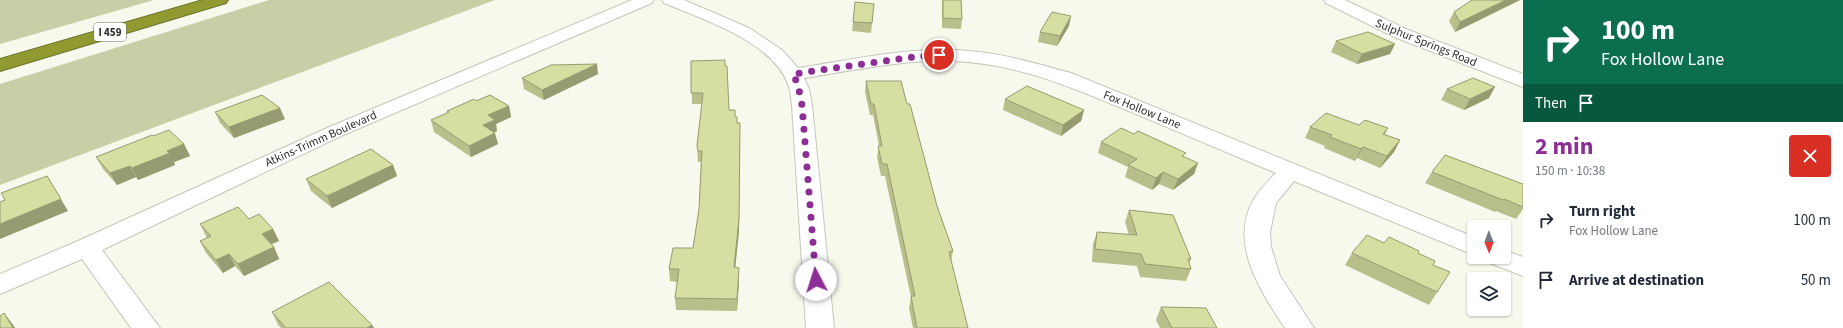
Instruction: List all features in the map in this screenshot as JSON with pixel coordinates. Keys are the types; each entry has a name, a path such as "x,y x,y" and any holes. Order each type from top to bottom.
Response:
{"highway":[{"name":"I 459","path":"0,65 220,0"}],"street":[{"name":"Atkins-Trimm Boulevard","path":"0,285 87,247 235,176 334,132 646,0"},
{"path":"670,0 742,32 758,41 775,53 793,74 798,85 802,105 820,328"},
{"name":"Sulphur Springs Road","path":"1332,0 1400,33 1522,80"},
{"name":"Fox Hollow Lane","path":"793,74 928,56 979,57 1008,62 1064,78 1467,244"},
{"path":"1290,171 1266,200 1257,227 1257,241 1260,260 1268,279 1300,328"},
{"path":"87,247 146,328"},
{"path":"1511,262 1523,267"}],"green space":[{"path":"0,0 154,0 0,44"},
{"path":"269,0 495,0 0,185 0,84"}],"building":[{"path":"943,0 961,0 962,19 943,18"},
{"path":"1472,0 1506,0 1460,22 1454,12"},
{"path":"855,2 874,4 872,23 853,22"},
{"path":"1052,12 1071,16 1060,36 1040,32"},
{"path":"1368,32 1395,44 1362,54 1336,41"},
{"path":"725,60 725,66 727,66 729,110 735,110 737,123 740,123 739,219 734,267 739,268 737,299 675,298 679,269 669,269 673,248 693,248 699,209 702,151 698,151 697,146 703,93 691,93 691,61"},
{"path":"597,64 542,90 522,78 551,65"},
{"path":"1473,78 1495,87 1470,99 1447,89"},
{"path":"866,81 901,81 907,104 910,104 937,206 953,251 949,252 968,328 917,328 911,296 915,296 887,164 882,164 878,146 882,146 874,104 871,104"},
{"path":"1027,86 1084,110 1063,125 1005,99"},
{"path":"262,95 280,108 229,127 215,112"},
{"path":"490,95 509,106 488,115 495,120 483,125 495,133 469,146 431,120 474,99 476,101"},
{"path":"1326,113 1359,125 1365,120 1388,128 1383,134 1400,140 1387,156 1363,147 1361,149 1330,137 1332,135 1310,127"},
{"path":"1121,128 1134,134 1138,131 1186,153 1182,156 1198,163 1178,179 1163,172 1156,178 1128,165 1137,159 1101,142"},
{"path":"169,130 184,144 167,151 170,153 132,168 130,166 110,173 96,157 152,135 153,136"},
{"path":"371,149 393,165 327,196 306,179"},
{"path":"1445,155 1523,184 1523,207 1432,172"},
{"path":"47,176 61,199 0,224 0,202 5,200 1,193"},
{"path":"238,207 249,219 259,214 273,229 262,234 274,247 238,264 229,254 216,260 200,241 211,236 200,224"},
{"path":"1129,210 1173,215 1191,259 1188,259 1191,269 1145,264 1141,254 1095,249 1097,232 1137,235"},
{"path":"1367,235 1384,243 1389,237 1419,251 1418,253 1435,261 1433,265 1450,272 1437,292 1352,253"},
{"path":"329,282 372,325 367,328 286,328 272,312"},
{"path":"1161,307 1206,308 1217,328 1172,328"},
{"path":"4,313 13,328 0,328 0,316"}],"route":[{"path":"816,280 802,105 798,85 793,74 913,57 939,55"}]}
